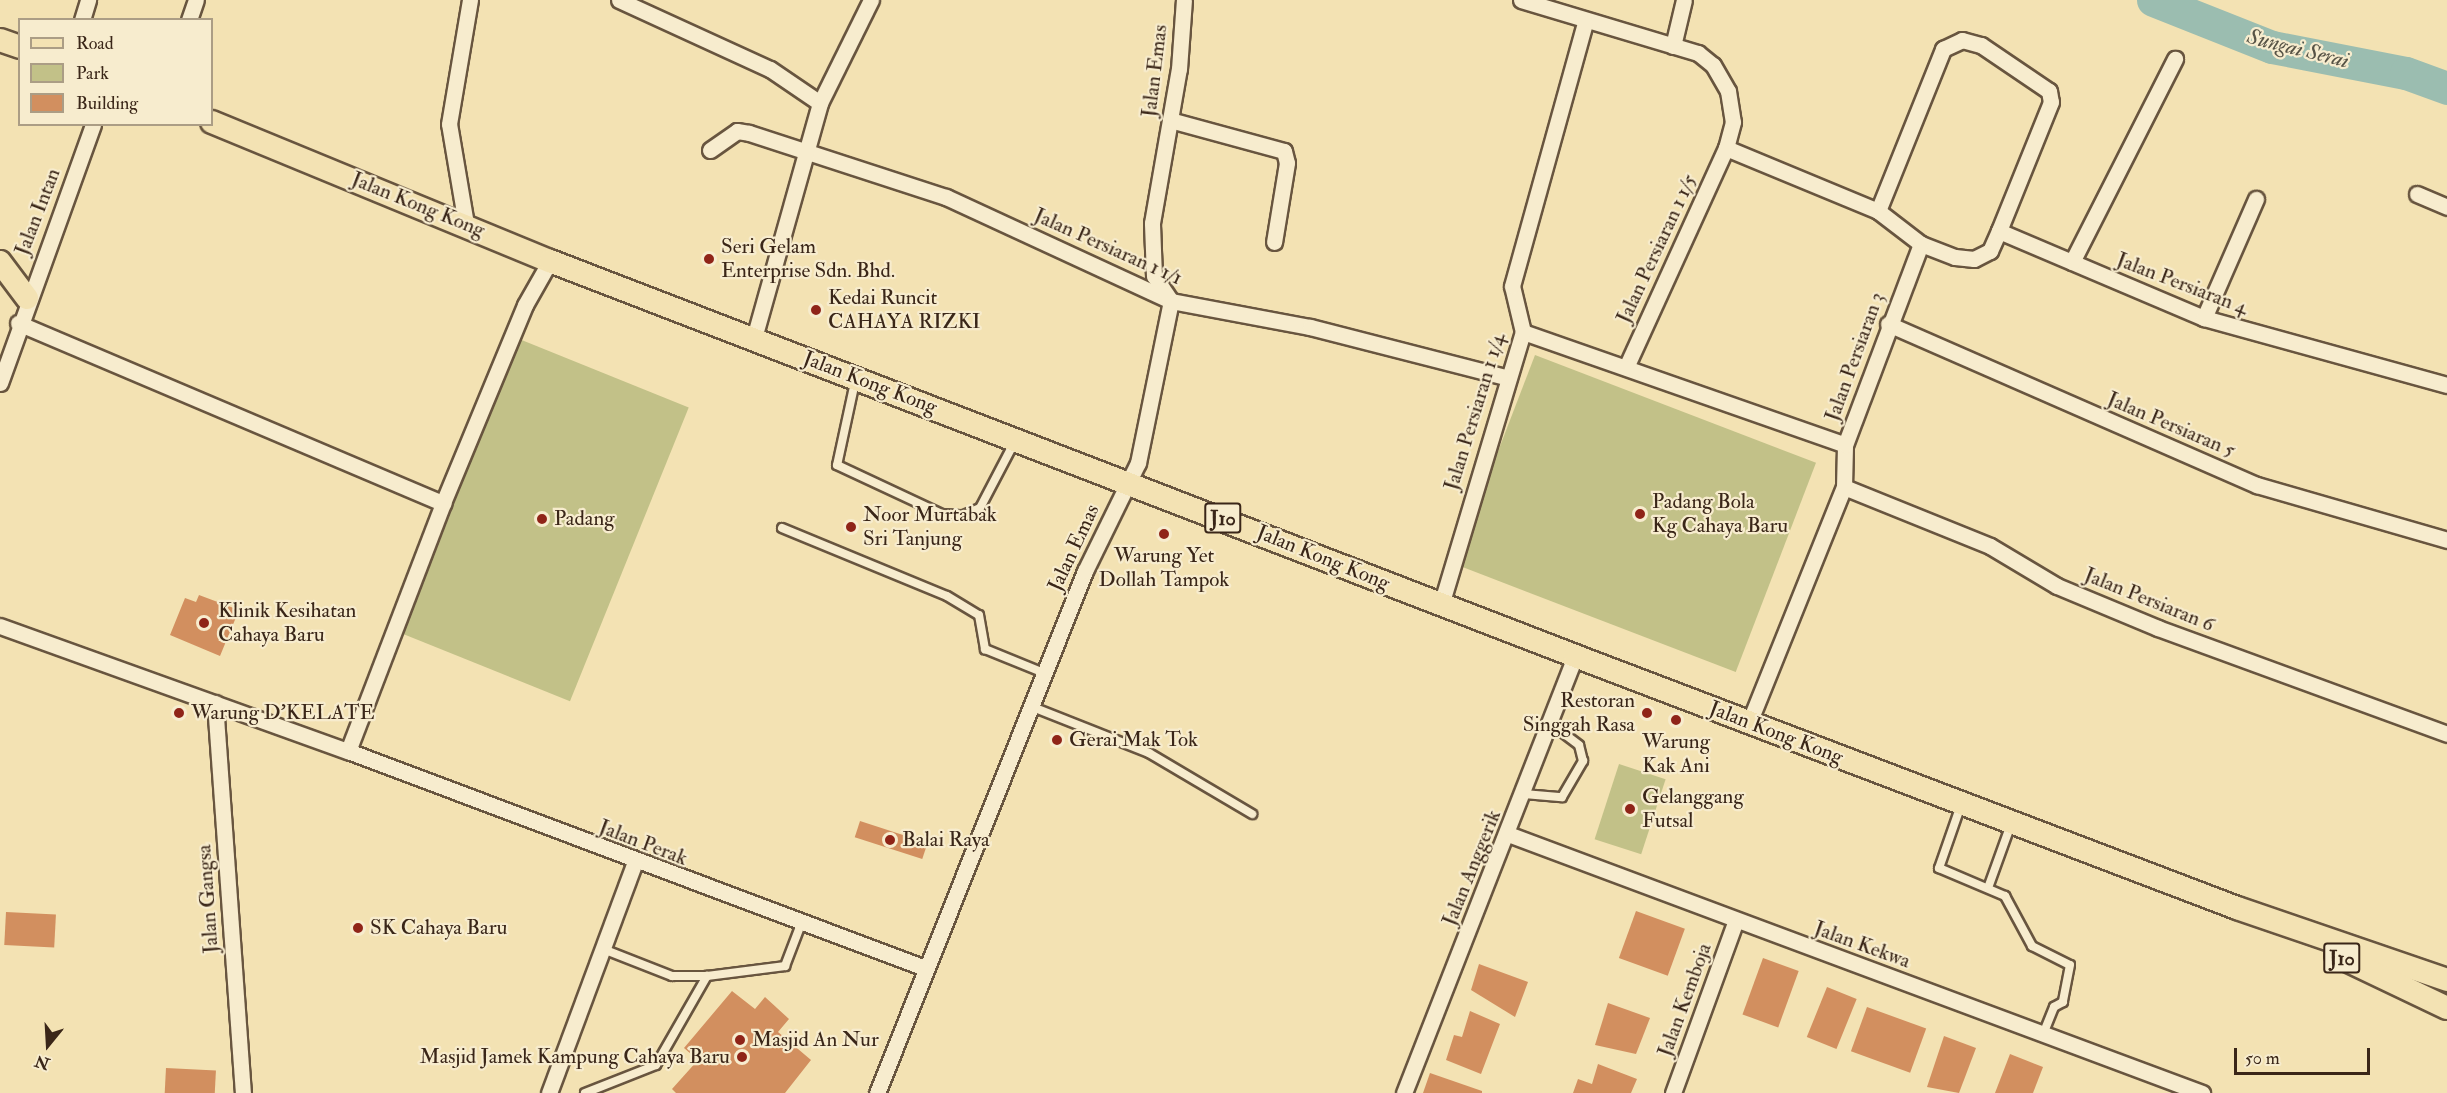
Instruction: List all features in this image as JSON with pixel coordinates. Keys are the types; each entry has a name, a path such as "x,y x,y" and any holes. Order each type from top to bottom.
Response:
{"main road":[{"path":"0,40 18,46"},
{"name":"Jalan Kong Kong","path":"213,122 466,224 550,261 1129,481 1440,605 2237,908 2447,980"},
{"path":"0,262 27,298"},
{"name":"Jalan Kong Kong","path":"2237,908 2447,1008"}],"street":[{"path":"83,18 88,0"},
{"path":"190,18 196,0"},
{"path":"466,224 449,124 470,0"},
{"path":"620,0 760,64 820,103"},
{"path":"754,338 808,154 820,103 871,0"},
{"name":"Jalan Emas","path":"878,1093 925,968 1084,571 1138,463 1171,301 1154,276 1152,223 1170,120 1184,0"},
{"name":"Jalan Persiaran 1 1/5","path":"1521,0 1585,23 1698,53 1713,65 1728,91 1733,122 1726,148 1626,367"},
{"path":"1673,46 1684,0"},
{"name":"Jalan Persiaran 1 1/4","path":"1440,605 1505,377 1523,332 1512,286 1585,23"},
{"path":"1726,148 1878,211 1921,244 1974,259 1990,250 2000,231 2051,102 2049,91 1981,45 1962,40 1943,49 1878,211"},
{"path":"2072,262 2175,59"},
{"path":"1170,120 1284,151 1287,163 1274,242"},
{"name":"Jalan Intan","path":"0,383 18,323 92,126"},
{"name":"Jalan Persiaran 1 1/1","path":"710,150 737,130 946,197 1171,301 1310,327 1505,377"},
{"path":"2417,194 2447,207"},
{"path":"2204,318 2256,199"},
{"name":"Jalan Persiaran 4","path":"2000,231 2204,318 2447,385"},
{"name":"Jalan Persiaran 3","path":"1844,487 1845,445 1888,324 1921,244"},
{"path":"348,751 443,503 525,305 550,261"},
{"path":"18,323 443,503"},
{"name":"Jalan Persiaran 5","path":"1888,324 2257,485 2447,540"},
{"path":"1523,332 1845,445"},
{"path":"1749,723 1844,487"},
{"name":"Jalan Persiaran 6","path":"1844,487 1990,546 2057,586 2158,628 2447,734"},
{"name":"Jalan Perak","path":"0,626 348,751 635,862 925,968"},
{"name":"Jalan Anggerik","path":"1404,1093 1552,725 1575,656"},
{"name":"Jalan Gangsa","path":"215,703 243,1093"},
{"name":"Jalan Kekwa","path":"1508,834 2202,1093"},
{"path":"550,1093 635,862"},
{"name":"Jalan Kemboja","path":"1673,1093 1736,920"}],"lane":[{"path":"856,378 837,465 942,514 964,515 980,508 1016,439"},
{"path":"782,528 947,596 979,615 985,649 1044,673"},
{"path":"1030,706 1149,753 1252,814"},
{"path":"1524,794 1562,797 1583,761 1579,745 1552,725"},
{"path":"1961,804 1939,868 1988,888 2013,905 2032,946 2070,965 2063,1002 2054,1007 2043,1034"},
{"path":"1988,888 2011,823"},
{"path":"603,949 672,976 707,976 785,966 801,924"},
{"path":"585,1093 656,1065 707,976"}],"green space":[{"name":"Padang","path":"507,334 689,407 570,701 388,628"},
{"name":"Padang Bola Kg Cahaya Baru","path":"1535,355 1816,463 1736,672 1455,564"},
{"name":"Gelanggang Futsal","path":"1619,764 1666,779 1641,854 1595,839"}],"building":[{"name":"Klinik Kesihatan Cahaya Baru","path":"199,595 239,610 220,656 170,635 185,598 196,602"},
{"name":"Balai Raya","path":"860,821 928,843 922,859 855,837"},
{"path":"1636,911 1685,929 1668,976 1619,958"},
{"path":"6,912 56,915 54,948 4,945"},
{"path":"1763,958 1799,971 1778,1027 1742,1014"},
{"path":"1479,964 1528,982 1515,1017 1471,990"},
{"path":"1827,987 1857,999 1836,1049 1807,1037"},
{"name":"Masjid An Nur","path":"732,991 755,1009 765,997 789,1019 778,1032 811,1060 785,1093 676,1093 672,1089 698,1060 684,1048"},
{"path":"1608,1003 1650,1018 1636,1054 1595,1045"},
{"path":"1867,1007 1926,1029 1910,1073 1851,1051"},
{"path":"1470,1011 1500,1024 1481,1074 1446,1060 1454,1035 1462,1037"},
{"path":"1944,1036 1976,1048 1959,1093 1927,1087"},
{"path":"2010,1054 2043,1067 2033,1093 1995,1093"},
{"path":"1598,1064 1637,1079 1631,1093 1573,1093 1578,1079 1592,1084"},
{"path":"166,1068 216,1071 215,1093 165,1093"},
{"path":"1430,1073 1482,1091 1482,1093 1423,1093"}],"waterway":[{"name":"Sungai Serai","path":"2153,0 2272,47 2406,73 2447,88"}],"place":[{"name":"Seri Gelam Enterprise Sdn. Bhd.","path":"709,259"},
{"name":"Kedai Runcit CAHAYA RIZKI","path":"816,310"},
{"name":"Padang Bola Kg Cahaya Baru","path":"1640,514"},
{"name":"Padang","path":"542,519"},
{"name":"Noor Murtabak Sri Tanjung","path":"851,527"},
{"name":"Warung Yet Dollah Tampok","path":"1164,534"},
{"name":"Klinik Kesihatan Cahaya Baru","path":"204,623"},
{"name":"Warung D'KELATE","path":"179,713"},
{"name":"Restoran Singgah Rasa","path":"1647,713"},
{"name":"Warung Kak Ani","path":"1676,720"},
{"name":"Gerai Mak Tok","path":"1057,740"},
{"name":"Gelanggang Futsal","path":"1630,809"},
{"name":"Balai Raya","path":"890,840"},
{"name":"SK Cahaya Baru","path":"358,928"},
{"name":"Masjid An Nur","path":"740,1040"},
{"name":"Masjid Jamek Kampung Cahaya Baru","path":"742,1057"}]}
